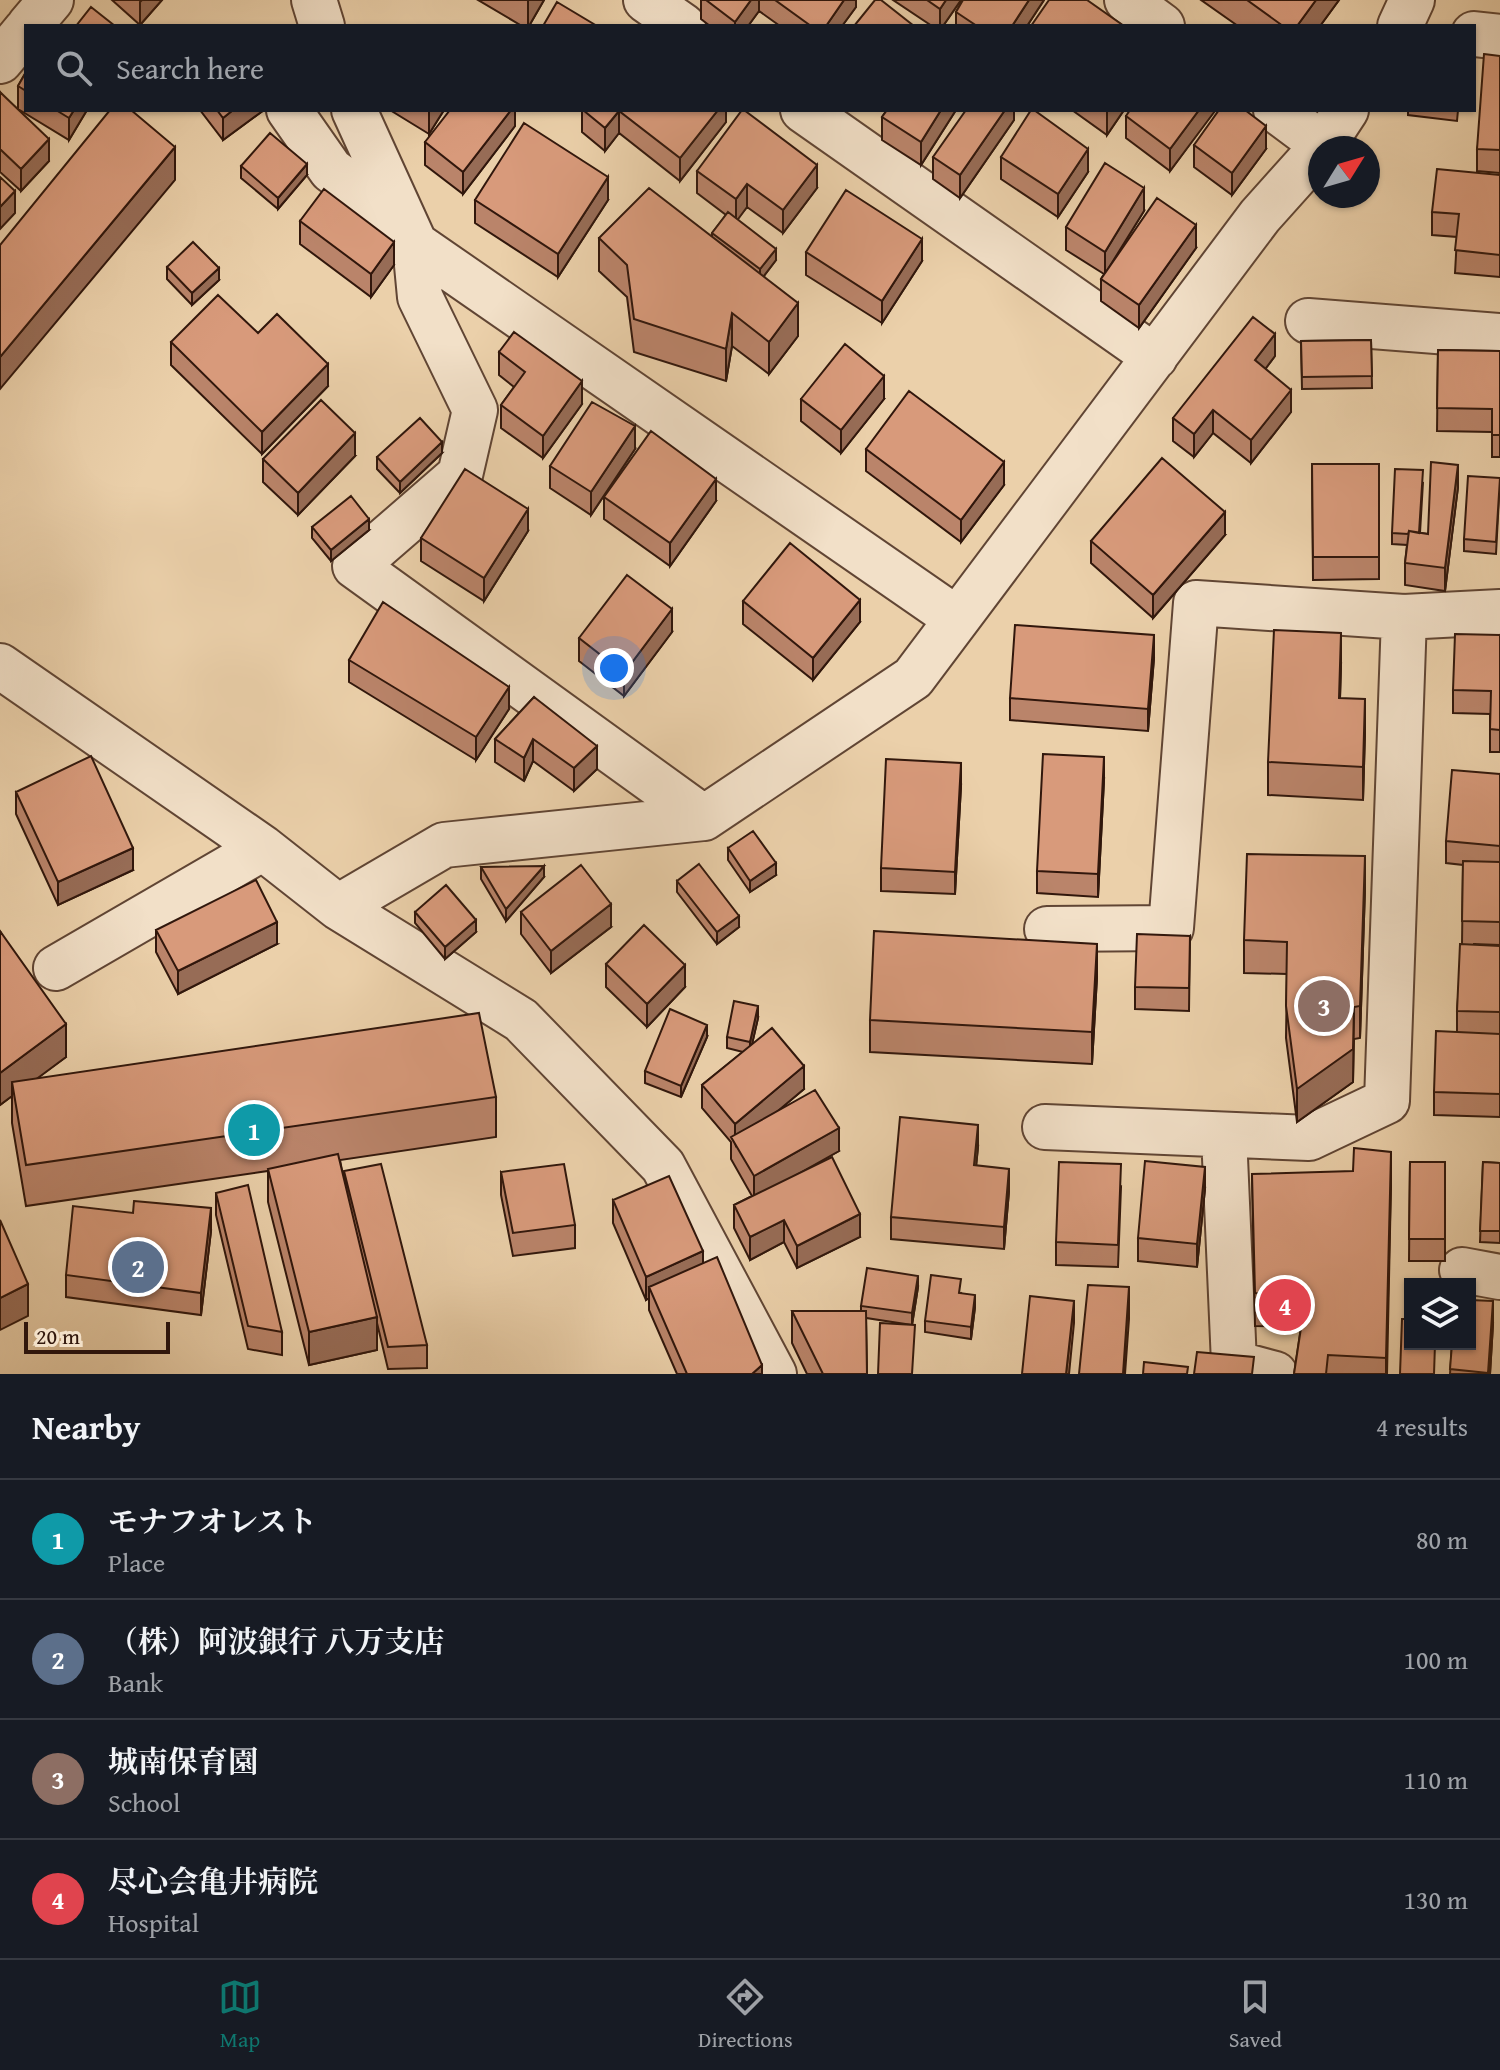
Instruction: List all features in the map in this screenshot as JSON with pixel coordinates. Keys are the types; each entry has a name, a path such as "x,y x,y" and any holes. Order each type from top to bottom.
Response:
{"street":[{"path":"31,24 51,0"},
{"path":"314,0 321,24"},
{"path":"646,0 680,24"},
{"path":"1127,0 1159,24"},
{"path":"1401,24 1412,0"},
{"path":"0,61 24,33"},
{"path":"1476,34 1500,37"},
{"path":"290,112 331,170 411,235 957,619"},
{"path":"355,112 411,235 420,297 475,410 460,475 355,566 704,818"},
{"path":"806,112 1155,357"},
{"path":"1280,112 1324,136"},
{"path":"338,907 444,845 704,818 913,678 1260,216 1308,161"},
{"path":"1308,321 1500,336"},
{"path":"1047,929 1171,928 1196,603 1404,617 1500,612"},
{"path":"1045,1127 1309,1138 1387,1101 1404,617"},
{"path":"0,666 263,848 338,907 521,1020 663,1166 774,1374"},
{"path":"56,968 263,848"},
{"path":"1224,1135 1234,1363 1275,1374"}],"building":[{"path":"706,0 751,0 735,22"},
{"path":"775,0 844,0 827,24 808,24"},
{"path":"875,0 881,0 911,24 856,24"},
{"path":"927,0 946,0 940,9"},
{"path":"963,0 1029,0 1013,24 974,24 956,12"},
{"path":"1049,0 1087,0 1121,24 1032,24"},
{"path":"1247,0 1316,0 1298,24 1280,24"},
{"path":"557,2 594,24 544,24"},
{"path":"91,7 112,24 78,24"},
{"path":"1484,54 1500,56 1500,150 1477,149"},
{"path":"24,76 24,90 18,86"},
{"path":"0,92 49,139 21,169 0,149"},
{"path":"59,112 73,112 69,118"},
{"path":"108,112 133,112 175,147 0,357 0,245"},
{"path":"448,112 509,112 463,172 425,142"},
{"path":"585,112 618,112 605,128"},
{"path":"620,112 716,112 680,158"},
{"path":"741,112 747,112 817,165 783,210 747,184 736,199 697,171"},
{"path":"886,112 940,112 921,142 882,117"},
{"path":"965,112 1004,112 960,175 933,157"},
{"path":"1030,112 1037,112 1088,149 1058,194 1001,157"},
{"path":"1129,112 1198,112 1170,149 1126,116"},
{"path":"1218,112 1248,112 1266,126 1232,173 1194,145"},
{"path":"524,123 608,177 558,254 475,200"},
{"path":"270,133 307,164 278,198 241,166"},
{"path":"1105,163 1144,188 1105,252 1066,227"},
{"path":"1437,169 1500,175 1500,255 1455,250 1459,214 1432,212"},
{"path":"0,177 15,191 0,207"},
{"path":"649,188 798,303 769,342 732,313 726,349 634,319 627,265 599,238"},
{"path":"324,189 394,242 371,274 300,221"},
{"path":"846,190 922,239 882,301 806,252"},
{"path":"1157,198 1196,225 1139,305 1101,279"},
{"path":"728,212 776,249 760,269 712,233"},
{"path":"193,242 219,268 192,293 167,267"},
{"path":"218,295 258,333 277,314 328,364 262,432 171,342"},
{"path":"1253,317 1275,334 1255,360 1291,390 1251,440 1213,410 1194,434 1173,418"},
{"path":"514,332 582,381 543,436 501,405 525,372 499,352"},
{"path":"1371,340 1372,376 1302,377 1301,341"},
{"path":"845,344 884,376 841,430 801,399"},
{"path":"1438,350 1500,351 1500,435 1492,435 1492,409 1437,408"},
{"path":"909,391 1004,462 961,520 866,449"},
{"path":"321,400 355,433 298,493 263,459"},
{"path":"592,402 635,426 591,492 550,466"},
{"path":"420,418 442,442 400,482 377,457"},
{"path":"651,431 716,479 670,543 604,497"},
{"path":"1162,458 1225,512 1153,595 1091,541"},
{"path":"1431,462 1458,465 1445,568 1405,563 1409,531 1428,534"},
{"path":"1312,464 1379,464 1379,557 1313,557"},
{"path":"465,469 528,509 484,578 421,538"},
{"path":"1395,469 1423,470 1419,533 1392,533"},
{"path":"1468,476 1500,478 1496,542 1464,539"},
{"path":"351,496 369,519 331,550 312,527"},
{"path":"790,543 860,600 813,658 743,601"},
{"path":"627,575 672,609 624,673 579,638"},
{"path":"383,602 509,687 476,737 349,660"},
{"path":"1015,625 1154,635 1148,709 1010,698"},
{"path":"1274,630 1341,633 1339,698 1365,699 1363,767 1268,762"},
{"path":"1455,634 1500,635 1500,730 1490,729 1491,691 1453,690"},
{"path":"534,697 597,746 574,768 533,739 524,758 495,739"},
{"path":"1043,754 1104,757 1098,874 1037,871"},
{"path":"91,756 133,848 58,882 16,792"},
{"path":"886,759 961,763 955,872 881,868"},
{"path":"1452,770 1500,774 1500,846 1446,841"},
{"path":"753,831 776,863 750,881 728,848"},
{"path":"1247,854 1365,856 1360,1006 1354,1007 1353,1049 1297,1089 1286,1006 1287,942 1244,940"},
{"path":"1463,861 1500,862 1500,922 1462,921"},
{"path":"699,864 739,916 717,932 677,881"},
{"path":"581,865 611,904 551,951 521,912"},
{"path":"544,866 506,909 481,867"},
{"path":"256,880 277,922 178,971 156,930"},
{"path":"446,885 476,920 445,947 415,912"},
{"path":"644,925 685,965 647,1004 606,964"},
{"path":"0,931 66,1024 0,1073"},
{"path":"874,931 1097,944 1092,1032 870,1020"},
{"path":"1137,934 1190,936 1189,988 1135,987"},
{"path":"1460,944 1500,946 1500,1012 1457,1011"},
{"path":"734,1001 758,1006 750,1042 727,1037"},
{"path":"670,1009 707,1025 681,1086 645,1071"},
{"path":"479,1013 496,1097 26,1165 12,1082"},
{"path":"772,1028 804,1066 735,1124 702,1085"},
{"path":"1436,1031 1500,1034 1500,1094 1434,1092"},
{"path":"815,1090 839,1128 754,1176 731,1137"},
{"path":"900,1117 978,1125 974,1165 1009,1169 1004,1227 891,1217"},
{"path":"1354,1148 1391,1152 1386,1358 1328,1355 1326,1374 1294,1374 1306,1295 1255,1293 1252,1174 1353,1171"},
{"path":"338,1154 377,1317 309,1332 268,1169"},
{"path":"832,1157 860,1214 797,1246 784,1220 750,1237 734,1205"},
{"path":"1145,1161 1205,1167 1197,1244 1138,1238"},
{"path":"1059,1162 1121,1164 1118,1245 1056,1242"},
{"path":"1410,1162 1445,1162 1445,1239 1409,1239"},
{"path":"1483,1162 1500,1163 1500,1231 1480,1231"},
{"path":"381,1164 427,1345 388,1347 344,1171"},
{"path":"564,1164 575,1225 513,1233 501,1172"},
{"path":"669,1176 703,1251 646,1277 613,1200"},
{"path":"248,1185 282,1332 248,1326 216,1193"},
{"path":"134,1201 211,1208 201,1293 66,1275 73,1206 133,1213"},
{"path":"0,1220 28,1284 0,1298"},
{"path":"717,1257 762,1365 752,1374 687,1374 649,1287"},
{"path":"867,1268 918,1276 912,1313 861,1306"},
{"path":"931,1275 961,1279 959,1293 975,1295 971,1327 925,1321"},
{"path":"1088,1285 1129,1287 1123,1374 1079,1374"},
{"path":"1030,1296 1074,1301 1066,1374 1022,1374"},
{"path":"1476,1300 1493,1301 1488,1373 1450,1369 1452,1350 1476,1350"},
{"path":"792,1311 866,1311 867,1374 823,1374"},
{"path":"1404,1319 1404,1350 1435,1350 1434,1374 1400,1374"},
{"path":"880,1323 915,1325 912,1374 878,1374"},
{"path":"1197,1352 1254,1357 1252,1374 1194,1374"},
{"path":"1144,1362 1188,1367 1187,1374 1143,1374"}],"place":[{"name":"城南保育園","path":"1324,1006"},
{"name":"モナフオレスト","path":"254,1130"},
{"name":"（株）阿波銀行 八万支店","path":"138,1267"},
{"name":"尽心会亀井病院","path":"1285,1305"}]}
